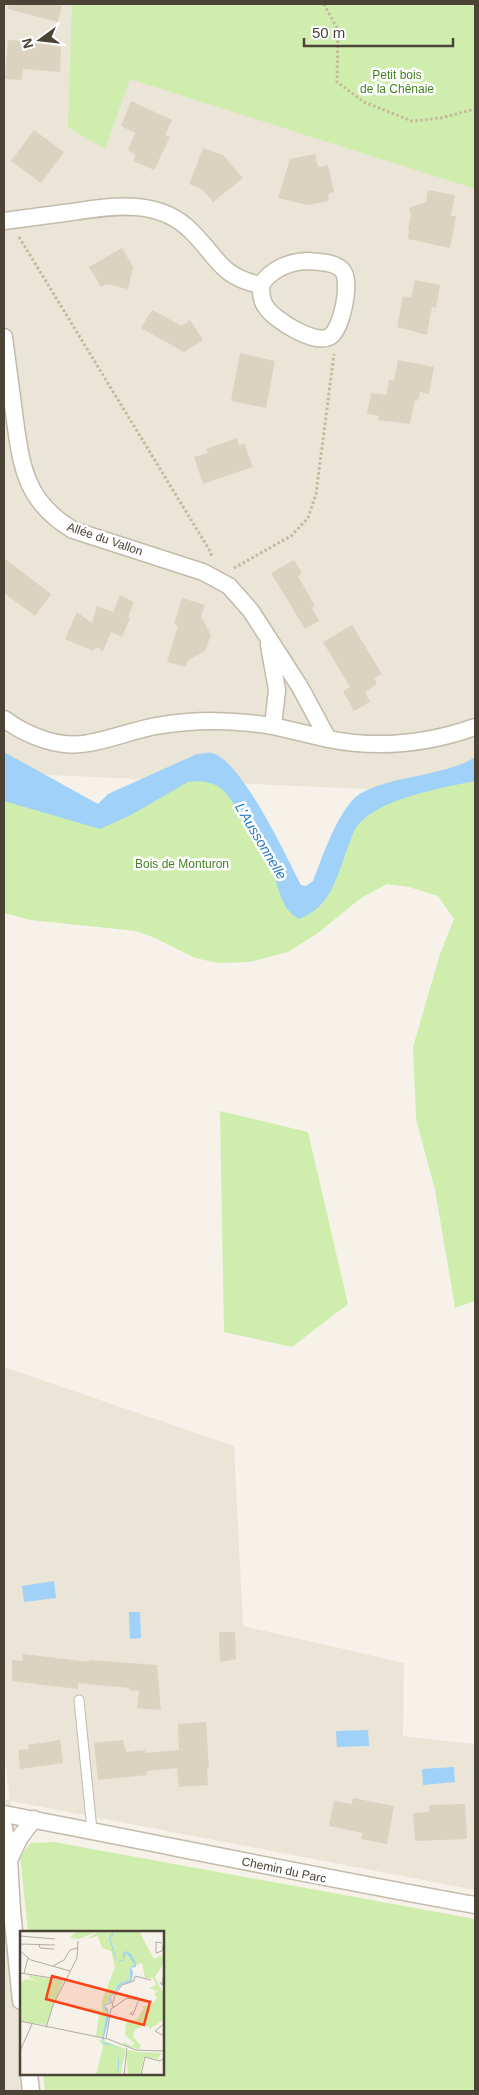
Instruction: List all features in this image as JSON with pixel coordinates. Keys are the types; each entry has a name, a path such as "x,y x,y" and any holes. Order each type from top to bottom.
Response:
{"street":[{"path":"9,220 111,206 154,209 177,220 190,230 226,271 248,283 261,285"},
{"path":"309,261 331,264 341,268 346,278 346,292 337,331 332,336 322,340 314,338 281,321 266,308 261,293 261,285 274,272 283,266 295,262 309,261"},
{"name":"Allée du Vallon","path":"4,337 5,359 22,464 31,488 46,509 62,524 73,530 190,567 216,578 241,597 300,687 328,739"},
{"name":"Allée du Vallon","path":"267,636 277,690 273,726"},
{"path":"4,719 35,737 63,744 88,744 156,726 214,720 273,726 362,745 408,743 433,739 475,727"},
{"name":"Chemin du Parc","path":"4,1814 92,1830 321,1878 475,1905"},
{"path":"9,1860 17,1842 34,1820"},
{"path":"4,1828 9,1860 20,1991"},
{"path":"29,2075 30,2091"}],"lane":[{"path":"79,1700 92,1830"}],"path":[{"path":"324,4 338,30 337,82 364,102 412,121 441,118 475,109"},
{"path":"9,220 210,551 216,578 290,536 308,518 316,494 334,353 332,336"}],"shaded area":[{"path":"4,4 475,4 475,773 368,789 26,774 4,762"},
{"path":"4,1367 234,1446 243,1626 404,1663 403,1736 474,1744 475,1890 11,1801 24,1931 20,1931 20,2075 39,2075 40,2091 4,2091 4,1799 10,1800 4,1753"}],"green space":[{"name":"Petit bois de la Chênaie","path":"72,4 475,4 475,189 130,79 105,149 68,127"},
{"name":"Bois de Monturon","path":"212,759 301,908 361,798 475,771 475,1301 455,1308 435,1190 416,1119 413,1047 440,954 454,919 438,896 409,887 387,884 361,898 318,933 288,952 250,962 218,963 195,958 155,938 136,931 30,920 4,913 4,781 109,811"},
{"path":"220,1111 308,1132 348,1304 292,1347 224,1332"},
{"path":"54,1842 475,1919 475,2091 45,2091 43,2075 164,2075 164,1931 28,1931 20,1856 31,1843"}],"water":[{"name":"L'Aussonnelle","path":"4,752 98,804 108,794 197,754 212,753 224,760 249,791 262,811 301,885 306,886 313,881 339,819 355,798 363,792 390,782 455,767 475,757 475,781 396,801 368,816 354,831 333,887 327,897 320,906 299,919 287,909 283,902 271,866 249,827 224,791 216,785 202,781 188,782 131,815 100,829 4,801"},
{"path":"54,1581 56,1598 24,1602 22,1586"},
{"path":"129,1612 140,1612 141,1638 130,1639"},
{"path":"368,1730 369,1746 337,1747 336,1731"},
{"path":"454,1767 455,1782 423,1785 422,1769"}],"building":[{"path":"9,4 52,4 62,6 58,22 8,9"},
{"path":"8,40 53,43 52,46 61,47 60,72 23,69 22,80 5,79"},
{"path":"131,101 172,120 165,135 170,137 154,170 133,161 136,155 128,150 135,133 121,126"},
{"path":"34,130 64,152 41,183 11,161"},
{"path":"203,148 223,155 243,178 213,202 202,189 189,184"},
{"path":"315,154 318,167 328,165 334,192 328,194 329,201 307,205 278,198 290,159"},
{"path":"428,190 455,195 451,216 456,216 450,248 408,239 411,215 409,208 426,202"},
{"path":"122,248 133,267 128,289 106,284 101,287 89,267"},
{"path":"415,280 440,285 436,308 432,307 427,335 397,327 403,296 411,298"},
{"path":"152,310 182,326 190,320 203,340 184,352 141,328"},
{"path":"240,353 275,361 266,408 231,401"},
{"path":"398,360 434,367 429,394 420,392 418,401 415,400 410,424 378,420 379,416 367,414 371,393 386,395 389,380 394,381"},
{"path":"237,438 239,446 244,443 253,467 203,484 194,457 208,453 206,449"},
{"path":"4,558 51,594 35,616 4,593"},
{"path":"294,560 302,573 298,576 315,606 312,608 319,621 305,629 271,573"},
{"path":"120,595 134,602 128,617 130,618 122,637 111,632 102,653 101,649 96,647 93,651 65,639 77,612 92,623 97,606 113,612"},
{"path":"182,598 205,605 201,616 211,635 205,651 188,660 185,667 167,662 178,626 174,624"},
{"path":"352,625 382,674 374,678 377,684 365,692 370,702 354,711 343,691 350,687 323,642"},
{"path":"219,1632 235,1632 236,1659 220,1662"},
{"path":"23,1654 89,1662 89,1660 157,1665 161,1710 137,1708 139,1691 129,1690 129,1688 78,1683 78,1689 12,1681 12,1660 22,1661"},
{"path":"206,1722 209,1769 207,1769 208,1785 179,1787 177,1768 147,1771 147,1775 98,1780 94,1743 123,1740 126,1752 145,1750 145,1753 179,1750 178,1724"},
{"path":"60,1740 63,1763 20,1769 18,1750 29,1749 28,1745"},
{"path":"353,1798 394,1806 387,1844 361,1839 363,1833 329,1826 334,1801 352,1804"},
{"path":"465,1804 467,1839 415,1841 413,1813 429,1812 429,1805"}]}
